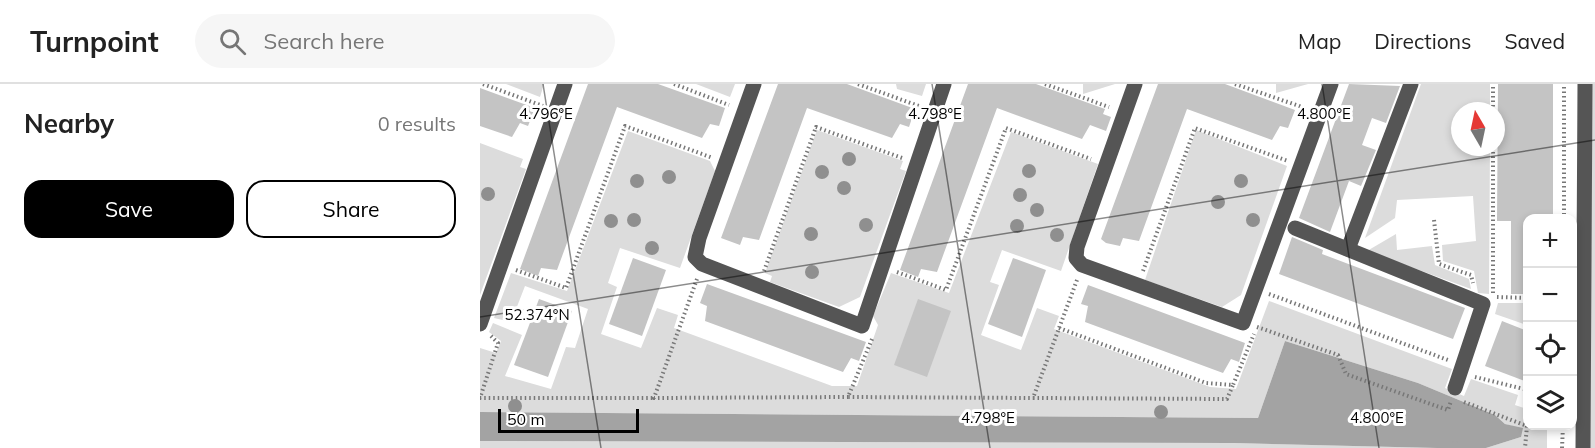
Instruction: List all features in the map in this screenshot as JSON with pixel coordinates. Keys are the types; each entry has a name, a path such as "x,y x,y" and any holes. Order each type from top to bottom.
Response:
{"street":[{"path":"483,327 501,265 565,84"},
{"path":"754,84 699,238 699,261 862,326 944,84"},
{"path":"1135,84 1077,248 1079,262 1243,323 1261,291 1300,166 1331,84"},
{"path":"1348,249 1411,84"},
{"path":"1583,448 1585,84"},
{"path":"1295,228 1484,301 1459,385"},
{"path":"1584,426 1588,442 1594,448"}],"path":[{"path":"483,84 555,110"},
{"path":"674,84 744,111"},
{"path":"858,84 934,111"},
{"path":"1045,84 1125,112"},
{"path":"1235,84 1319,114"},
{"path":"1493,84 1493,102"},
{"path":"1564,84 1564,214"},
{"path":"501,265 566,288 625,126 726,162"},
{"path":"759,286 816,127 916,163"},
{"path":"882,267 946,290 1006,128 1106,164"},
{"path":"1138,285 1195,128 1300,166"},
{"path":"1484,301 1492,156"},
{"path":"1434,220 1438,264 1471,275 1484,301"},
{"path":"654,398 699,261"},
{"path":"1033,398 1059,328 1079,262"},
{"path":"1261,291 1264,305"},
{"path":"1261,291 1459,385 1527,426 1526,448"},
{"path":"1484,301 1523,298"},
{"path":"483,327 498,343 480,398 1227,399 1260,316"},
{"path":"848,397 872,339 862,326"},
{"path":"1257,326 1338,356 1346,374 1448,410 1459,385"},
{"path":"1059,328 1206,383 1233,385"},
{"path":"1459,385 1523,390"},
{"path":"1562,448 1563,430"}],"shaded area":[{"path":"506,84 544,84 540,97"},
{"path":"696,84 735,84 730,97"},
{"path":"896,84 926,84 922,96 897,89"},
{"path":"1083,84 1115,84 1083,94"},
{"path":"1276,84 1308,84 1276,93"},
{"path":"1421,84 1490,84 1490,102 1451,102 1451,156 1490,156 1489,294 1478,293 1474,271 1443,261 1442,245 1476,241 1473,196 1397,200 1395,218 1365,238"},
{"path":"1592,84 1595,84 1595,448 1590,448"},
{"path":"817,130 903,161 900,169 906,171 860,297 839,307 770,282 772,276 765,273"},
{"path":"1196,130 1287,166 1241,295 1222,307 1145,280"},
{"path":"628,131 710,161 715,171 680,268 620,248 608,283 617,287 601,334 641,348 657,308 678,315 674,328 832,386 857,386 878,325 873,316 891,273 949,293 1011,132 1098,164 1061,271 1002,250 990,282 999,285 981,335 1021,350 1037,308 1059,316 1054,329 1210,387 1236,389 1269,301 1452,369 1445,388 1464,396 1471,379 1518,395 1515,405 1523,408 1523,430 1547,430 1547,448 1486,448 1521,437 1512,426 1505,424 1495,415 1418,383 1285,341 1258,418 480,412 480,348 496,353 501,341 489,332 493,323 522,335 505,376 551,389 566,347 575,348 588,309 525,286 511,322 494,318 511,273 567,291"},
{"path":"480,143 523,159 520,167 526,169 480,295"},
{"path":"1396,234 1397,250 1432,246 1435,265 1469,279 1471,289 1367,251"},
{"path":"1498,303 1523,303 1523,324 1495,314"},
{"path":"1285,341 1418,383 1495,415 1505,424 1523,428 1521,437 1486,448 1457,448 1455,445 1454,448 1437,448 1234,443 480,441 480,412 1258,418"},
{"path":"480,441 1234,443 1437,448 480,448"}],"building":[{"path":"588,84 658,84 725,108 719,126 710,124 702,138 617,107 557,270 541,268 538,276 520,269"},
{"path":"778,84 847,84 915,109 909,127 900,124 892,138 807,108 759,240 743,237 740,245 721,238"},
{"path":"968,84 1036,84 1105,109 1103,114 1111,117 1106,131 1090,125 1082,139 997,108 937,272 921,269 918,277 900,270"},
{"path":"1158,84 1225,84 1295,110 1288,128 1280,126 1272,140 1187,109 1139,241 1123,238 1120,246 1106,243 1101,239"},
{"path":"1349,84 1400,86 1386,123 1372,118 1362,145 1376,150 1361,186 1349,181 1330,232 1299,218"},
{"path":"1498,84 1553,84 1553,214 1523,214 1523,294 1511,294 1511,221 1497,221 1497,156 1505,156 1505,102 1498,102"},
{"path":"480,88 535,108 528,126 520,123 512,137 480,126"},
{"path":"1292,237 1323,250 1322,254 1465,308 1453,339 1279,274"},
{"path":"633,258 666,270 642,336 609,324"},
{"path":"1013,258 1046,270 1022,337 988,324"},
{"path":"707,284 866,342 859,361 851,358 843,372 705,321 707,306 700,303"},
{"path":"1088,285 1245,343 1239,362 1231,359 1223,373 1085,322 1088,306 1081,304"},
{"path":"539,299 572,311 548,377 514,365"},
{"path":"918,299 951,311 927,377 894,365"},
{"path":"1502,321 1523,329 1523,380 1485,366"}]}
